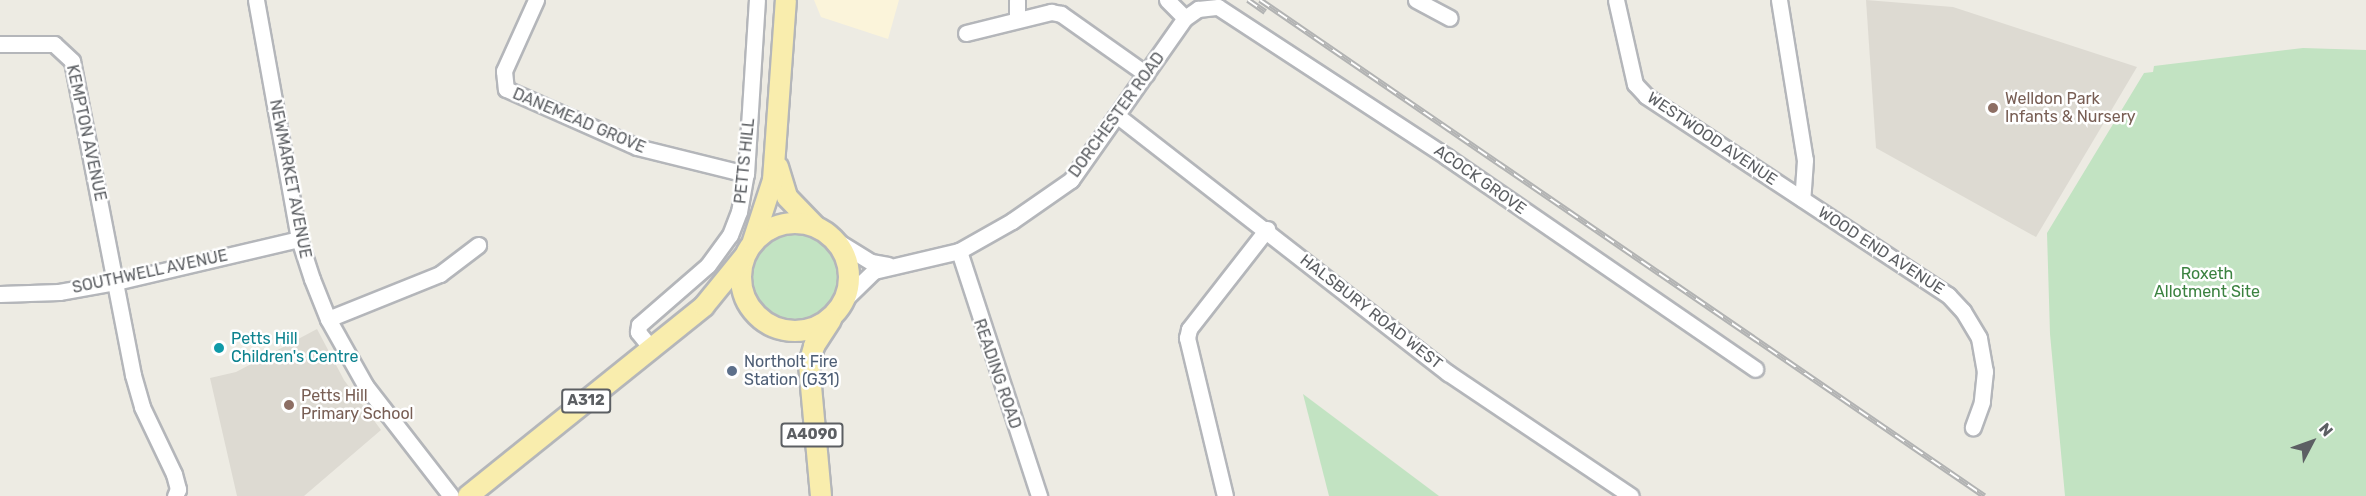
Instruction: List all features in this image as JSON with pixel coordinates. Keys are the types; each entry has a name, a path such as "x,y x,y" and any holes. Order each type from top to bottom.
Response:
{"main road":[{"name":"PETTS HILL","path":"468,496 704,306 747,252 768,202 776,145 786,0"},
{"name":"PETTS HILL","path":"776,145 779,172 787,197 825,233"},
{"path":"704,306 728,301 765,321 793,331 814,328 842,303 848,266 825,233 786,223 766,231 747,252 744,294 765,321"},
{"name":"A4090","path":"808,373 814,346 842,303"},
{"name":"A4090","path":"765,321 800,347 808,373 821,496"}],"street":[{"name":"NEWMARKET AVENUE","path":"256,0 299,239 328,319 365,385 451,496"},
{"name":"DANEMEAD GROVE","path":"536,0 504,71 506,89 637,147 746,174"},
{"name":"PETTS HILL","path":"651,348 638,332 639,325 694,279 723,245 739,212 746,174 757,0"},
{"path":"1017,0 1017,20"},
{"path":"1167,0 1185,18"},
{"path":"1416,0 1450,18"},
{"name":"WESTWOOD AVENUE","path":"1616,0 1635,84 1646,96 1802,199"},
{"name":"WOOD END AVENUE","path":"1779,0 1805,160 1802,199 1948,295 1963,311 1978,338 1985,371 1982,402 1973,426"},
{"name":"ACOCK GROVE","path":"1198,9 1218,7 1234,15 1755,369"},
{"name":"DORCHESTER ROAD","path":"842,303 866,275 894,265 959,251 1012,221 1071,180 1119,117 1185,18 1198,9"},
{"path":"966,33 1051,12 1061,14 1146,74"},
{"name":"KEMPTON AVENUE","path":"0,44 54,44 72,61 142,407 174,474 178,489 175,496"},
{"name":"HALSBURY ROAD WEST","path":"1119,117 1267,229 1448,373 1631,496"},
{"path":"1225,496 1187,338 1189,329 1267,229"},
{"name":"DORCHESTER ROAD","path":"825,233 871,262 894,265"},
{"name":"SOUTHWELL AVENUE","path":"0,294 59,292 116,282 299,239"},
{"path":"328,319 440,274 478,244"},
{"name":"READING ROAD","path":"959,251 1039,496"}],"shaded area":[{"path":"814,0 899,0 888,39 821,17"},
{"name":"Welldon Park Infants & Nursery","path":"1866,0 1953,7 2137,67 2036,237 1876,148"},
{"name":"Petts Hill Primary School","path":"317,329 344,380 381,430 304,496 237,496 210,378 236,372"}],"green space":[{"name":"Roxeth Allotment Site","path":"2303,48 2366,50 2366,496 2065,496 2050,334 2047,233 2144,73 2153,72 2154,66"},
{"path":"795,232 812,236 827,245 836,260 840,277 836,294 827,309 812,318 795,322 778,318 763,309 754,294 750,277 754,260 763,245 778,236"},
{"path":"1303,394 1439,496 1329,496"}],"railway":[{"path":"1248,0 1265,12"},
{"path":"1260,0 1984,496"}],"place":[{"name":"Welldon Park Infants & Nursery","path":"1993,108"},
{"name":"Petts Hill Children's Centre","path":"219,348"},
{"name":"Northolt Fire Station (G31)","path":"732,371"},
{"name":"Petts Hill Primary School","path":"289,405"}]}
